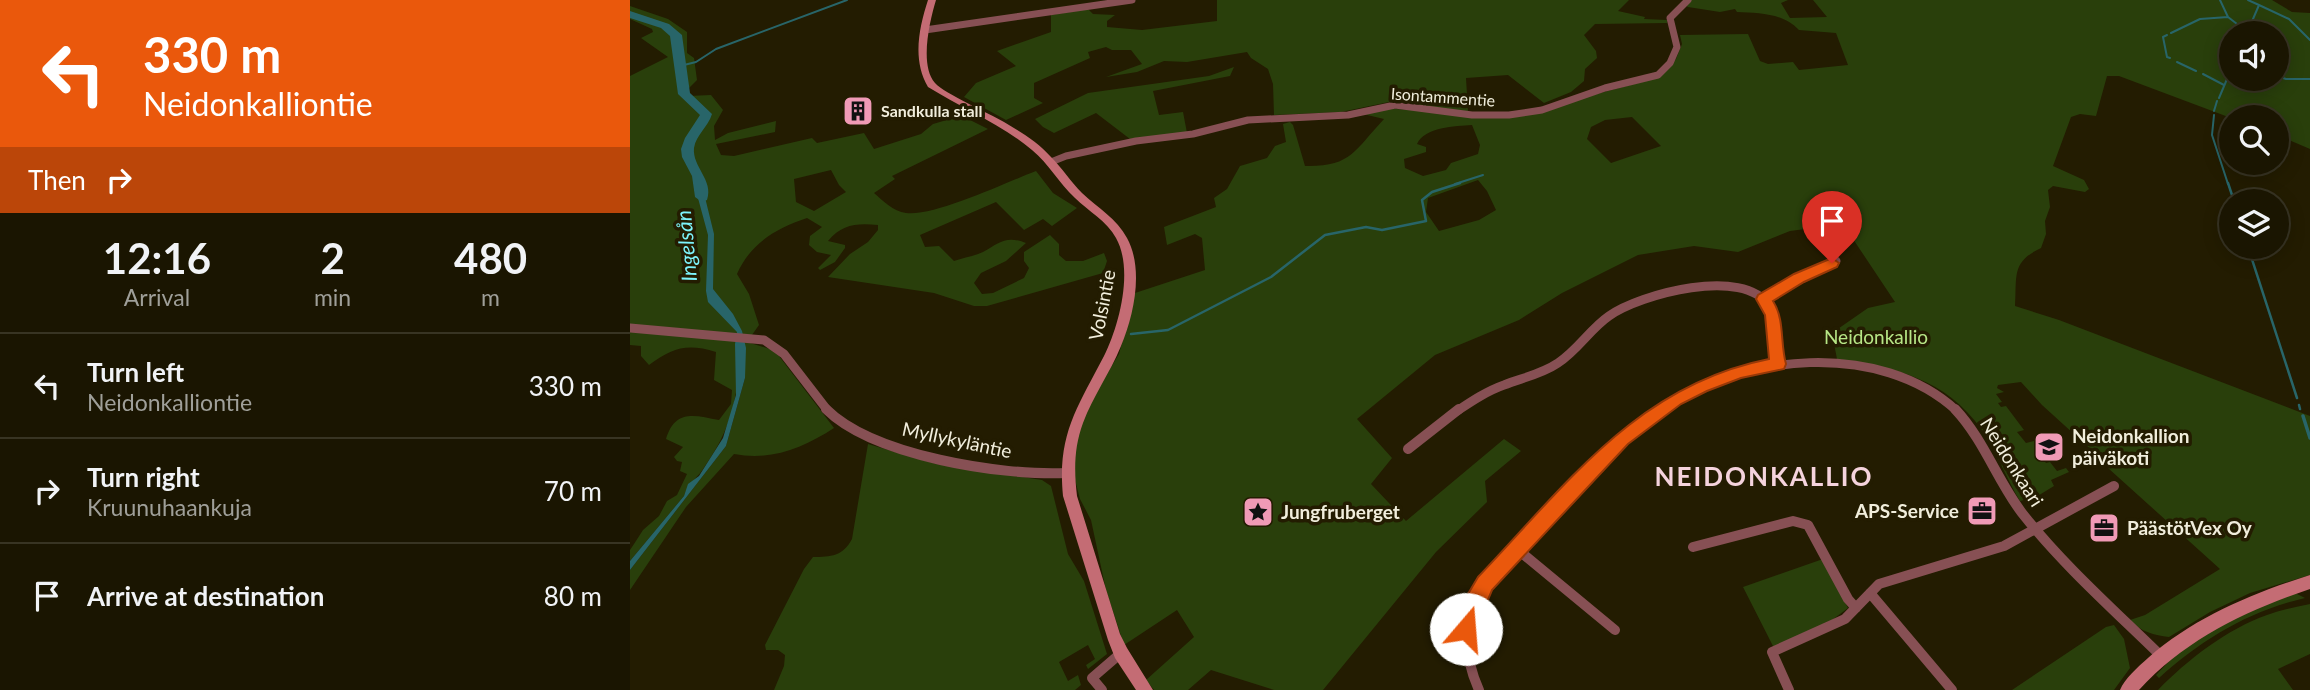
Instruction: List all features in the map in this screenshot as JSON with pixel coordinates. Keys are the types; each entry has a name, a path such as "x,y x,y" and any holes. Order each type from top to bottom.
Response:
{"street":[{"name":"Volsintie","path":"932,0 925,30 924,73 931,85 1024,139 1051,162 1079,196 1117,231 1127,248 1130,259 1128,289 1119,335 1079,412 1069,444 1066,472 1070,496 1105,611 1121,653 1145,690"},
{"path":"925,30 1132,0"},
{"name":"Isontammentie","path":"1051,162 1066,156 1136,141 1193,134 1248,120 1348,115 1395,105 1472,115 1509,115 1542,110 1605,88 1662,73 1673,58 1678,43 1670,18 1688,0"},
{"path":"1763,299 1836,261"},
{"path":"1408,449 1473,400 1555,365 1580,346 1612,314 1635,301 1666,291 1703,287 1744,290 1763,299 1773,314 1774,349 1778,364"},
{"name":"Myllykyläntie","path":"630,328 764,340 775,345 829,413 860,432 912,451 978,466 1049,475 1066,472"},
{"name":"Neidonkaari","path":"1479,690 1466,650 1467,622 1485,583 1607,453 1658,411 1725,376 1778,364 1807,362 1854,366 1907,379 1933,391 1958,411 1970,426 2002,486 2035,529 2161,656"},
{"path":"1789,690 1772,652 1830,628 1890,579 1984,554 2114,486"},
{"path":"1693,547 1802,522 1812,530 1856,608"},
{"path":"1517,549 1615,630"},
{"path":"2128,690 2161,656 2200,627 2236,608 2310,582"},
{"path":"1870,593 1952,690"},
{"path":"1102,690 1092,678 1121,653"}],"green space":[{"path":"1217,0 1629,0 1618,11 1645,17 1644,19 1667,20 1667,23 1595,24 1584,35 1596,51 1597,58 1585,69 1584,81 1571,92 1544,103 1508,75 1466,78 1468,112 1389,102 1341,112 1274,115 1273,84 1268,69 1251,58 1247,52 1187,62 1164,61 1137,72 1106,77 1142,64 1131,50 1112,50 1106,47 1088,52 1090,58 1034,83 1034,98 1043,103 1006,120 964,97 976,83 1016,66 997,51 1051,32 1051,15 1088,9 1093,14 1115,15 1107,21 1107,27 1142,30 1217,21"},
{"name":"Neidonkallio","path":"1690,0 1788,0 1781,3 1790,18 1827,17 1813,0 2272,0 2292,12 2310,13 2310,149 2289,140 2289,105 2219,105 2219,114 2119,76 2107,76 2096,116 2080,114 2071,117 2053,166 2084,180 2089,189 2085,192 2053,186 2048,190 2050,207 2045,221 2046,234 2041,248 2031,253 2020,265 2016,278 2015,306 2059,320 2310,416 2310,575 2250,593 2210,612 2169,637 2153,634 2139,627 2130,620 2145,615 2220,569 2108,468 2107,464 2042,405 2021,382 1998,385 1997,388 2004,392 1996,394 2002,402 1998,403 2001,407 2006,406 2024,430 2017,432 2026,443 2034,441 2047,458 2043,459 2046,463 2050,462 2057,471 2066,468 2069,472 2051,480 2054,486 2036,497 2020,501 1982,430 1952,398 1918,378 1837,359 1832,333 1868,308 1895,302 1843,224 1790,231 1738,252 1694,246 1638,255 1562,293 1519,320 1435,355 1357,419 1392,458 1371,484 1406,521 1504,439 1521,451 1485,481 1487,502 1436,552 1323,690 1274,690 1211,670 1188,690 1154,690 1146,680 1194,637 1177,610 1124,645 1106,590 1091,520 1080,499 1073,472 1073,447 1090,401 1119,354 1135,293 1205,270 1202,238 1195,234 1167,245 1164,227 1216,207 1214,198 1227,189 1240,166 1267,158 1275,146 1286,142 1283,124 1290,122 1305,166 1333,164 1358,148 1384,119 1363,114 1383,108 1510,117 1657,78 1676,59 1682,44 1680,35 1748,34 1760,61 1768,64 1793,62 1799,70 1848,65 1836,33 1799,30 1786,20 1770,15 1737,12 1735,9 1720,12 1685,5","holes":["1632,117 1661,146 1611,163 1587,139 1591,127 1605,120","1472,125 1480,145 1478,154 1451,163 1446,170 1423,176 1405,168 1404,159 1426,152 1426,147 1417,144 1427,134 1441,128","1478,180 1496,210 1479,220 1439,231 1426,212 1428,198"]},
{"path":"630,6 668,19 687,32 687,53 694,58 697,80 686,91 688,96 711,95 723,110 714,126 715,140 728,133 776,121 775,132 716,144 721,155 734,156 812,138 817,143 864,133 874,149 921,134 933,124 957,117 966,118 988,129 892,176 895,179 874,193 897,210 918,213 952,204 1036,171 1053,193 1077,208 1052,226 1043,219 1024,230 996,202 920,235 925,247 939,246 954,261 980,253 1003,241 1026,243 1006,261 981,273 974,283 982,294 993,293 1024,278 1029,268 1024,261 1024,252 1050,235 1059,244 1059,255 1066,261 1083,261 1104,253 1107,261 1103,273 987,306 974,306 934,293 828,277 850,254 868,242 878,230 878,225 857,225 844,228 833,235 828,241 845,245 845,248 835,262 820,270 818,268 831,255 817,252 809,245 810,236 822,227 807,218 765,238 742,263 737,274 749,294 759,325 747,342 770,349 779,356 834,428 787,451 761,456 734,454 686,507 630,590 630,570 726,446 745,378 735,344 738,376 736,392 733,408 721,438 684,496 630,561 630,550 643,530 659,516 667,501 677,495 687,474 680,471 682,462 674,457 683,447 666,439 670,429 680,418 686,416 719,420 731,404 732,390 714,380 716,352 697,348 680,349 649,365 641,356 641,346 630,345 630,76 668,57 641,38 653,32 652,29 630,19","holes":["831,170 846,192 814,211 796,202 794,179"]},
{"path":"1234,67 1230,76 1153,91 1159,115 1183,112 1187,133 1130,139 1096,113 1054,133 1035,119 1088,93 1209,76"},
{"path":"868,444 936,464 1042,480 1051,486 1068,554 1084,581 1107,654 1088,669 1086,665 1095,659 1088,645 1059,662 1068,681 1078,675 1081,685 1075,690 774,690 784,666 785,655 778,650 766,650 765,645 804,569 813,557 836,554 845,549 852,539"},
{"path":"1823,559 1848,608 1820,629 1774,648 1743,587"},
{"path":"2293,592 2305,598 2265,610 2227,628 2192,651 2159,678 2156,675 2176,654 2210,629"},
{"path":"2310,604 2310,654 2278,669 2293,690 2158,690 2195,657 2237,628 2272,613"},
{"path":"2114,625 2124,639 2130,668 2114,690 2012,690 2106,627"}],"water":[{"path":"700,177 714,234 713,289 733,314 742,331 746,348 745,378 726,446 630,570 630,561 684,496 688,484 699,476 723,438 736,395 737,332 708,302 706,291 708,235 695,187"}],"waterway":[{"path":"680,66 696,62 716,49 847,0"},
{"path":"2220,0 2228,17"},
{"path":"2248,0 2259,5"},
{"path":"2252,21 2259,5"},
{"path":"2259,5 2289,19 2310,40"},
{"name":"Ingelsån","path":"630,14 665,26 676,35 684,94 706,114 691,138 688,149 688,157 699,176 702,197"},
{"path":"2171,33 2200,19 2228,17"},
{"path":"2228,17 2233,21"},
{"path":"2167,35 2163,37 2167,57 2170,58"},
{"path":"2177,62 2196,71"},
{"path":"2203,74 2219,82"},
{"path":"2289,79 2310,79"},
{"path":"2219,98 2222,91"},
{"path":"2214,111 2217,101"},
{"path":"2214,115 2212,135 2228,184"},
{"path":"1455,184 1483,175"},
{"path":"1131,334 1168,330 1271,277 1325,235 1366,227 1382,230 1426,221 1422,200 1432,192 1460,183"},
{"path":"2228,183 2230,189"},
{"path":"2252,259 2297,398"},
{"path":"2299,405 2300,409"},
{"path":"2303,416 2310,438"}],"place":[{"name":"Sandkulla stall","path":"858,111"},
{"name":"Neidonkallion päiväkoti","path":"2049,447"},
{"name":"APS-Service","path":"1982,511"},
{"name":"Jungfruberget","path":"1258,512"},
{"name":"PäästötVex Oy","path":"2104,528"}],"district":[{"name":"NEIDONKALLIO","path":"1764,477"}],"route":[{"path":"1466,629 1478,594 1485,583 1622,439 1675,400 1701,386 1725,376 1778,364 1774,349 1773,314 1769,304 1763,299 1832,263"}]}
